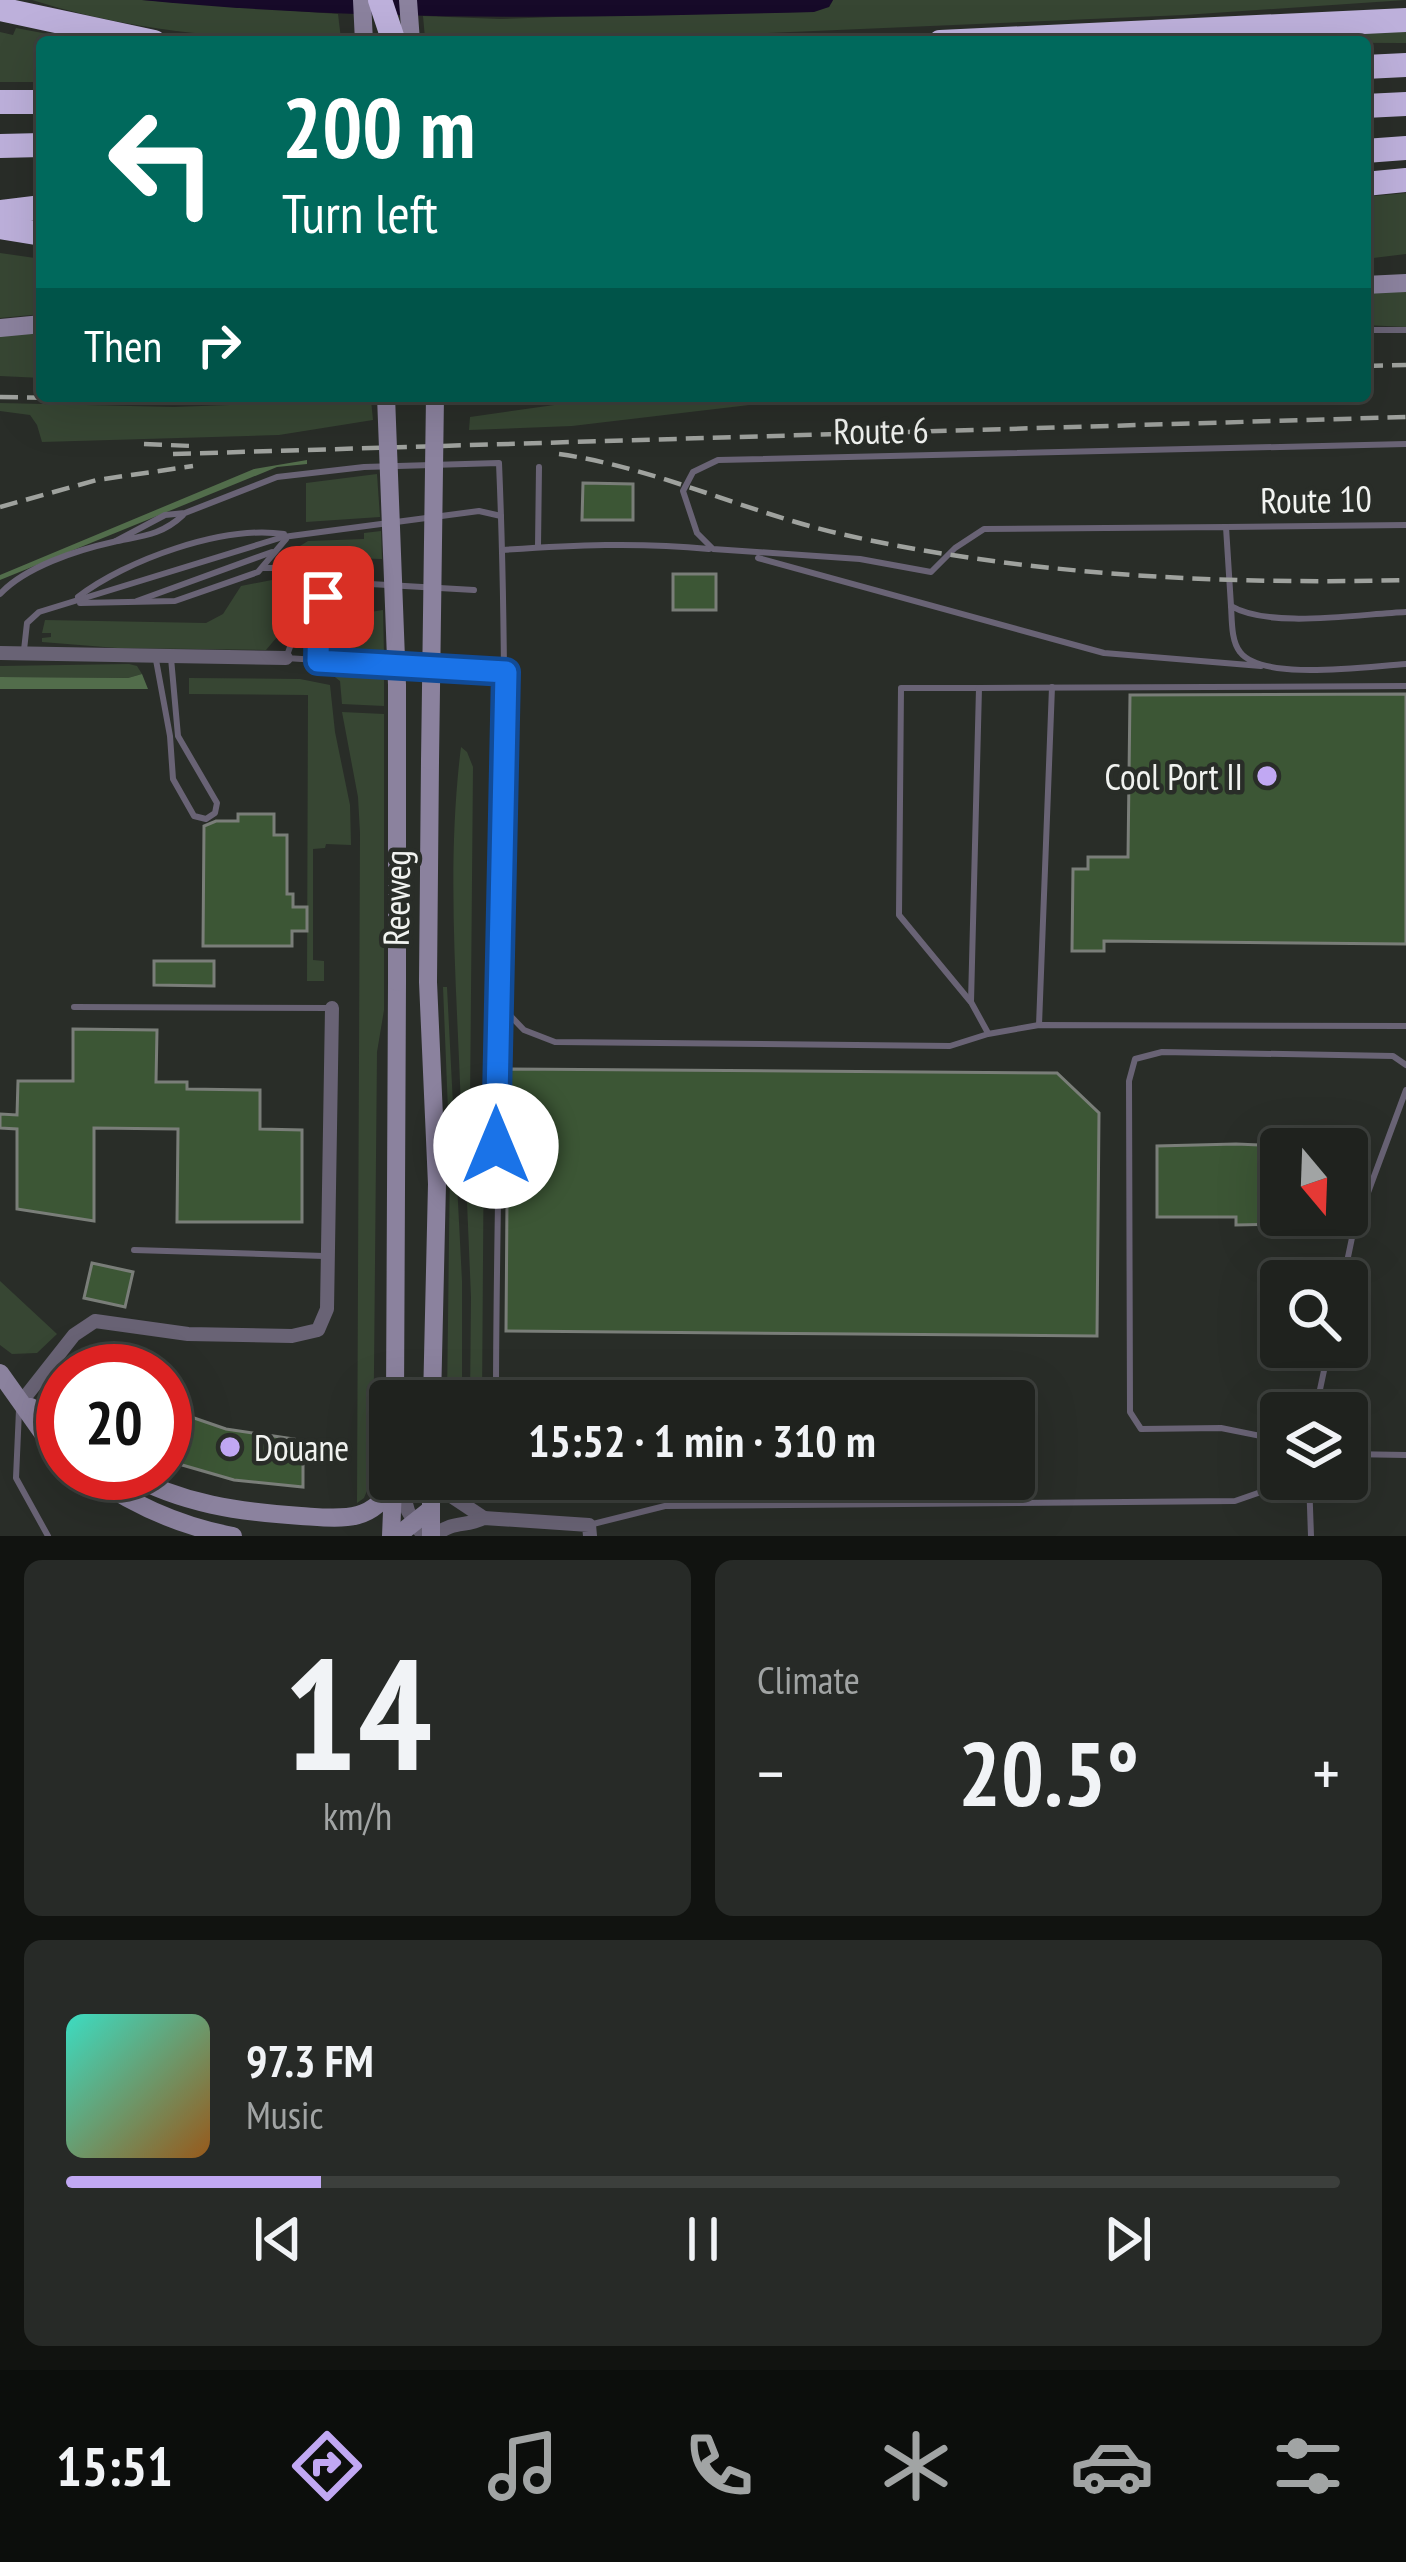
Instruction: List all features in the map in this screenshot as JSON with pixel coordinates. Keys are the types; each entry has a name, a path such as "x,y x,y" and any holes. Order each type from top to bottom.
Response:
{"highway":[{"path":"371,2 391,36"},
{"path":"0,9 126,36"},
{"path":"1067,36 1406,20"},
{"path":"1371,67 1406,65"},
{"path":"0,102 36,102"},
{"path":"1371,106 1406,104"},
{"path":"0,146 36,145"},
{"path":"1371,151 1406,148"},
{"path":"1371,183 1406,180"},
{"path":"0,212 36,208"},
{"path":"0,227 36,233"}],"main road":[{"path":"408,0 411,36"},
{"path":"365,36 371,2"},
{"path":"1371,285 1406,284"},
{"path":"0,328 36,325"},
{"name":"Reeweg","path":"386,402 396,663 395,1380"},
{"name":"Reeweg","path":"432,1380 437,1184 428,982 435,402"},
{"path":"0,1373 36,1422"},
{"path":"22,1401 36,1411"},
{"path":"134,1500 200,1529 233,1536"},
{"path":"192,1500 312,1517 359,1515 382,1500"},
{"path":"395,1500 394,1536 427,1533 432,1500"}],"street":[{"path":"0,653 286,658"},
{"path":"22,1401 74,1335 95,1321 188,1334 292,1336 318,1330 326,1318 332,1008"},
{"path":"407,1500 427,1533 484,1517"},
{"path":"457,1500 484,1517 589,1530"}],"lane":[{"path":"1371,330 1406,330"},
{"name":"Route 6","path":"713,549 697,533 683,491 693,472 718,460 1406,444"},
{"path":"0,594 29,574 116,541 165,515 185,513 257,483 364,466 499,463 506,672 496,1380"},
{"path":"538,467 538,546"},
{"path":"24,653 32,616 291,535 479,511 501,516"},
{"name":"Route 10","path":"743,554 860,560 931,572 955,548 984,530 1406,525"},
{"path":"1226,527 1236,646 1242,656 1261,666"},
{"path":"70,602 114,571 146,560 243,531 291,535"},
{"path":"263,568 291,535"},
{"path":"502,550 663,544 713,549 1104,653 1282,669 1406,664"},
{"path":"128,604 277,549"},
{"path":"70,602 175,602 263,568 278,568 293,581 298,625 286,658 506,672"},
{"path":"318,661 323,597 353,583 474,590"},
{"path":"1231,606 1249,616 1406,612"},
{"path":"163,656 178,736 217,803 215,813 206,819 194,817 173,779 163,656"},
{"path":"988,1034 971,1002 899,915 901,688 1406,686"},
{"path":"971,1002 979,688"},
{"path":"1039,1025 1052,688"},
{"path":"500,1004 524,1030 555,1042 950,1046 1039,1025 1406,1026"},
{"path":"74,1007 332,1008"},
{"path":"1260,1436 1221,1428 1141,1429 1130,1412 1130,1081 1135,1059 1162,1052 1370,1056 1394,1057 1406,1065"},
{"path":"1347,1260 1406,1090"},
{"path":"134,1250 328,1256"},
{"path":"22,1401 17,1418 16,1478 48,1536"},
{"path":"1368,1454 1406,1455"},
{"path":"589,1530 665,1506 1235,1501 1260,1492"},
{"path":"1310,1500 1311,1536"}],"green space":[{"path":"32,0 142,0 338,14 341,36 185,32"},
{"path":"833,0 1406,0 1184,15 724,35 425,36 423,16 500,19 829,7"},
{"path":"16,28 58,36 36,36 36,82 0,82 0,32 13,35"},
{"path":"1406,29 1406,43 1371,43 1371,36 1254,36"},
{"path":"1406,193 1406,254 1371,258 1371,196"},
{"path":"0,253 36,258 36,315 0,318"},
{"path":"1406,290 1406,327 1371,325 1371,293"},
{"path":"36,333 36,378 0,376 0,336"},
{"path":"371,402 373,420 279,435 42,442 30,415 0,411 0,403 174,407"},
{"path":"576,402 775,402 572,426 469,430 470,417"},
{"path":"307,460 307,464 277,467 0,580 0,575 254,469"},
{"path":"377,474 380,517 306,522 306,483"},
{"path":"381,531 382,559 314,557 315,642 306,650 310,598 300,546 308,541 364,539 364,533"},
{"path":"272,580 282,593 283,630 266,650 42,642 51,637 51,633 42,633 45,620 206,623 223,614 241,586"},
{"path":"324,608 326,619 383,610 384,655 327,654 323,648"},
{"path":"129,664 142,674 128,678 0,677 0,666"},
{"path":"323,670 344,671 348,676 384,671 384,706 342,704 340,681"},
{"path":"142,674 148,689 0,689 0,677 128,678"},
{"path":"189,678 300,679 330,685 350,805 351,845 326,844 313,849 313,960 324,961 324,981 307,981 308,695 189,694"},
{"path":"342,712 384,714 384,1010 377,1052 374,1380 369,1380 369,1486 357,1503 360,833"},
{"path":"461,747 473,767 467,1111 461,1109 454,928"},
{"path":"443,987 447,987 462,1281 462,1380 447,1380 450,1160"},
{"path":"484,1122 482,1380 470,1380 464,1130"},
{"path":"0,1281 57,1334 46,1344 36,1344 36,1353 12,1354 0,1345"}],"shaded area":[{"path":"142,0 833,0 829,7 814,12 562,17 310,12"}],"building":[{"path":"583,483 633,484 633,520 582,520"},
{"path":"673,574 716,574 716,610 673,610"},
{"name":"Cool Port II","path":"1406,694 1406,944 1104,941 1104,951 1072,951 1073,869 1088,869 1088,857 1128,857 1130,695"},
{"path":"238,814 274,814 274,835 287,835 287,894 293,894 293,907 307,907 307,931 292,931 292,946 203,946 204,826 238,821"},
{"path":"154,961 214,961 214,986 154,985"},
{"path":"73,1029 157,1030 156,1082 187,1082 187,1089 260,1090 260,1129 302,1130 302,1222 177,1222 178,1129 94,1128 94,1221 17,1209 17,1129 0,1128 0,1114 17,1115 18,1081 73,1081"},
{"path":"508,1069 1057,1073 1099,1113 1097,1336 506,1331"},
{"path":"1260,1145 1260,1224 1236,1225 1236,1217 1157,1217 1157,1146"},
{"path":"92,1263 133,1272 125,1307 84,1298"},
{"name":"Douane","path":"192,1417 226,1429 294,1439 294,1455 303,1456 303,1487 234,1480 192,1468"}],"railway":[{"path":"1371,366 1406,365"},
{"path":"0,397 36,398"},
{"path":"173,454 1406,417"},
{"path":"144,444 192,446"},
{"path":"559,454 631,469 841,534 980,559 1194,578 1406,580"},
{"path":"0,507 97,480 193,466"}],"place":[{"name":"Cool Port II","path":"1267,776"},
{"name":"Douane","path":"230,1447"}],"route":[{"path":"323,597 318,661 506,672 496,1146"}]}
